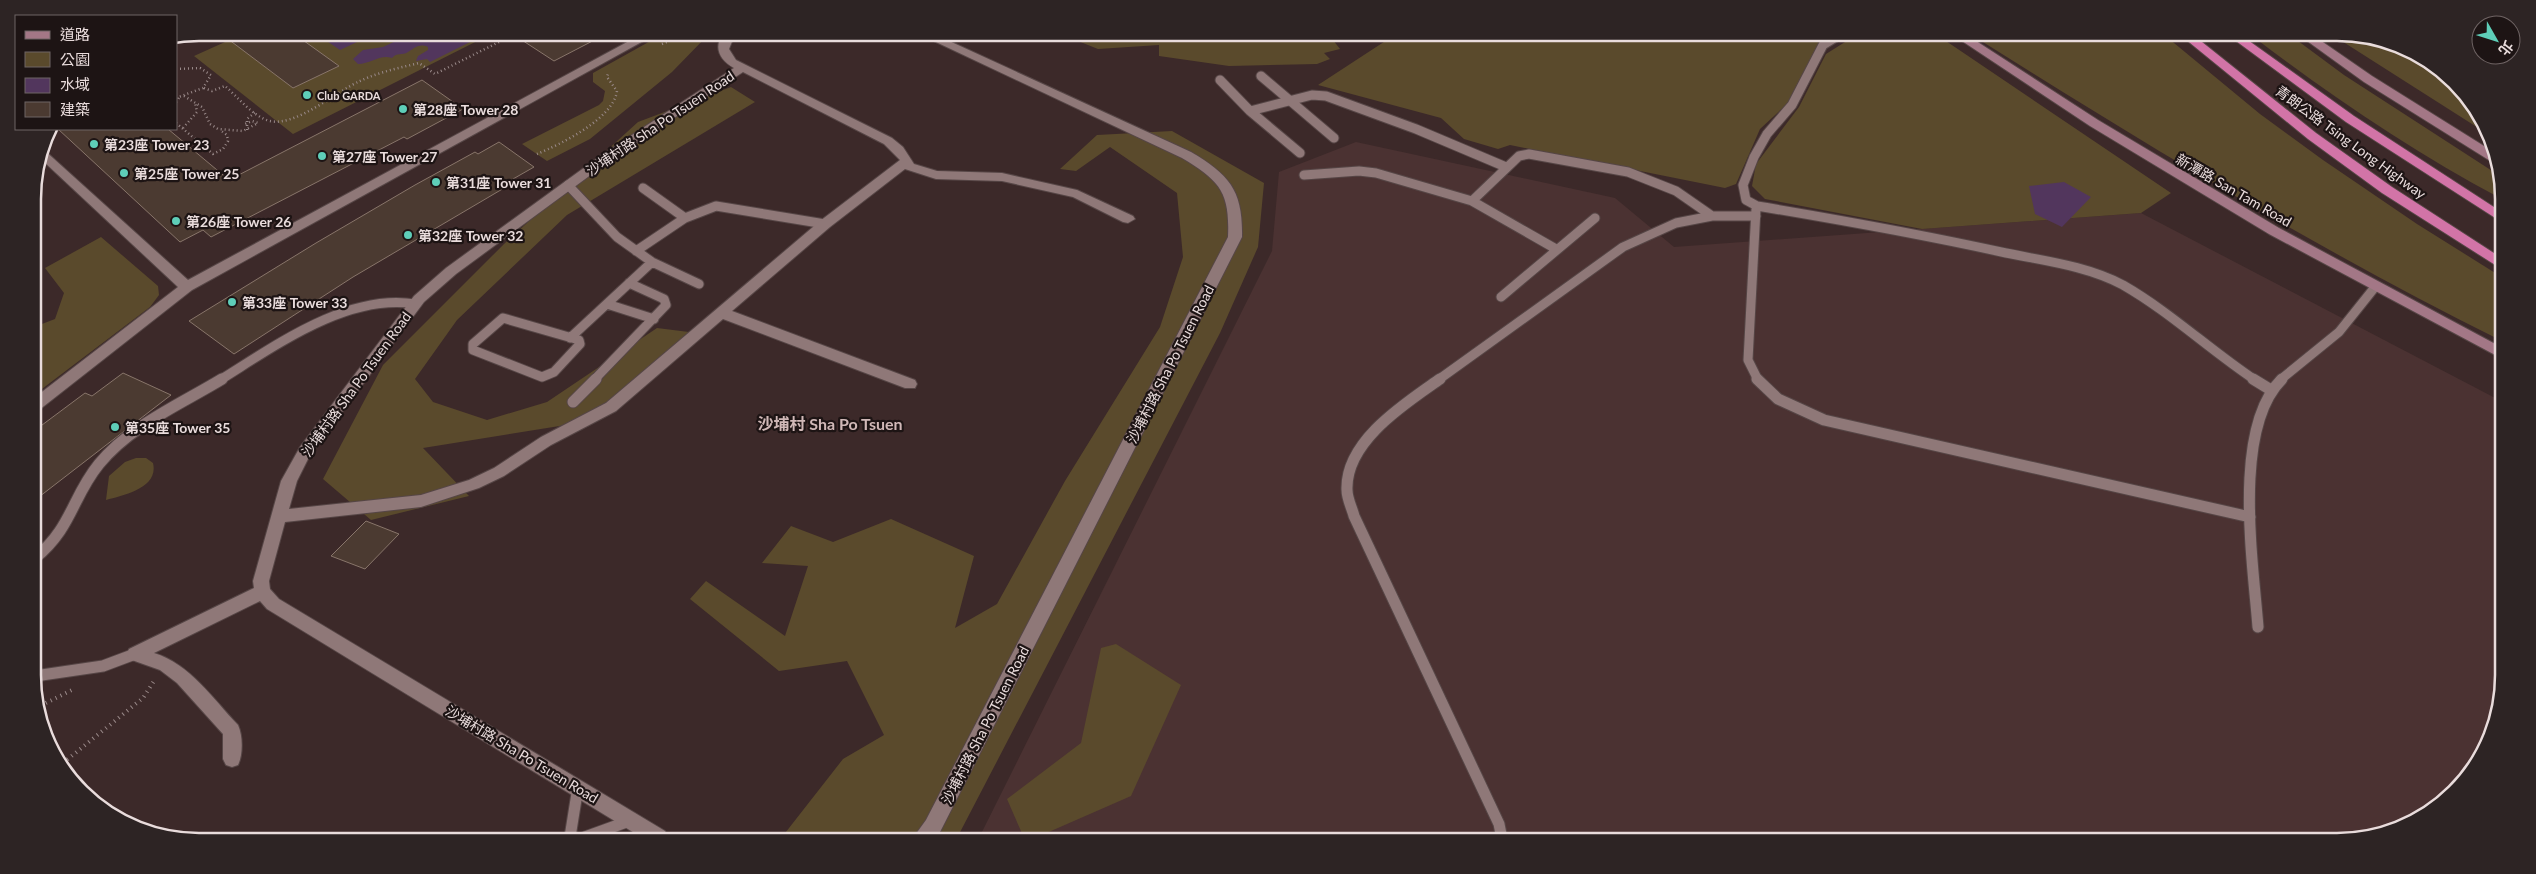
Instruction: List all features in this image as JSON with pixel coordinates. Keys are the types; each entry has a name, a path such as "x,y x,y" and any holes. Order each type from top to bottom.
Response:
{"highway":[{"name":"青朗公路 Tsing Long Highway","path":"2194,41 2312,136 2387,190 2495,260"},
{"name":"青朗公路 Tsing Long Highway","path":"2242,41 2350,119 2495,213"}],"street":[{"name":"新潭路 San Tam Road","path":"1969,41 2188,181 2375,287 2495,349"},
{"path":"2313,41 2368,79 2487,154"},
{"path":"42,400 187,287 649,42"},
{"name":"沙埔村路 Sha Po Tsuen Road","path":"652,833 273,604 262,592 261,581 289,481 305,451 415,304 451,271 606,157 742,68 725,56 722,48 725,42"},
{"name":"沙埔村路 Sha Po Tsuen Road","path":"927,833 933,826 1235,237 1236,209 1226,184 1207,166 940,42"},
{"path":"742,68 888,141 907,161 910,167 936,175 1002,177 1077,194 1128,219"},
{"path":"47,158 187,287"},
{"path":"280,516 420,501 474,484 499,472 546,441 611,407 825,224 907,161"},
{"path":"720,312 910,384"},
{"path":"135,654 262,592"},
{"path":"135,654 166,664 184,678 232,731 232,759"}],"lane":[{"path":"1830,41 1824,45 1792,106 1767,134 1754,157 1743,185 1746,200 1756,211 1748,360 1753,377 1785,405 1824,420 2250,517"},
{"path":"1261,76 1292,100 1334,138"},
{"path":"1220,80 1250,111 1300,153"},
{"path":"1250,111 1312,94 1326,96 1416,129 1506,167"},
{"path":"1472,201 1519,156 1530,154 1628,172 1676,191 1712,216"},
{"path":"1304,175 1359,171 1376,173 1472,201 1556,249"},
{"path":"568,185 616,237 652,262 699,284"},
{"path":"643,188 685,218"},
{"path":"636,251 685,218 716,206 825,224"},
{"path":"1501,832 1500,824 1354,516 1347,489 1354,463 1364,443 1386,418 1623,248 1676,223 1712,216 1756,211 1907,231 2090,271 2122,285 2163,311 2226,361 2271,390"},
{"path":"1500,297 1595,218"},
{"path":"570,338 652,262"},
{"path":"574,402 666,305 664,299 629,283"},
{"path":"2258,627 2250,517 2253,435 2258,416 2271,390 2280,380 2340,331 2375,287"},
{"path":"41,553 64,530 72,517 81,491 100,462 146,425 278,345 341,314 382,303 415,304"},
{"path":"607,304 654,319"},
{"path":"503,318 570,338 578,340 578,348 554,372 542,377 473,350 471,347 503,318"},
{"path":"41,675 103,666 135,654"},
{"path":"571,833 578,787"},
{"path":"597,833 632,820"}],"path":[{"path":"204,88 212,91 225,86 270,120 289,119 344,89 400,68 419,63 435,74 499,42"},
{"path":"178,69 197,67 209,71 211,79 204,88 178,98"},
{"path":"537,154 560,144 579,129 602,115 613,105 617,91 607,76 610,68"},
{"path":"178,124 213,154 223,149 228,141 227,135 209,123 204,110 193,100 184,96"},
{"path":"183,128 197,112 196,103 193,100"},
{"path":"245,124 257,111"},
{"path":"217,129 230,131 247,130 258,123 252,121 245,124"},
{"path":"245,124 247,130"},
{"path":"67,760 143,698 166,664"}],"shaded area":[{"path":"1356,142 1615,198 1674,247 2141,213 2495,398 2495,674 2489,715 2483,735 2474,754 2455,779 2424,806 2397,821 2377,827 2347,832 982,833 1272,251 1279,172"}],"green space":[{"path":"1334,41 1340,49 1324,53 1330,59 1317,64 1229,66 1159,56 1159,45 1098,49 1079,42"},
{"path":"1385,41 1820,41 1787,104 1760,129 1736,184 1725,188 1510,145 1498,149 1464,139 1441,118 1318,85"},
{"path":"1946,41 2171,193 2141,213 1922,229 1765,199 1752,186 1756,164 1799,107 1826,54 1845,42"},
{"path":"1982,41 2172,41 2260,114 2323,160 2417,224 2495,273 2495,338 2432,306 2299,233 2104,117"},
{"path":"2259,41 2298,41 2344,75 2492,171 2495,195 2405,143 2314,82"},
{"name":"Club GARDA","path":"225,42 475,42 293,134 194,56"},
{"path":"649,42 701,42 672,72 590,139 547,161 522,144 599,105 603,101 605,91 593,82 593,73"},
{"path":"2343,42 2377,47 2397,53 2416,62 2448,88 2462,103 2478,128"},
{"path":"731,87 755,102 567,215 457,320 415,379 433,402 487,420 547,402 657,328 705,334 597,420 423,448 469,496 371,520 323,479 383,365 504,244 638,122"},
{"path":"1172,131 1264,183 1258,247 1220,333 960,833 785,833 843,759 884,735 847,661 779,671 690,599 706,581 785,636 808,566 762,563 791,526 833,542 891,519 974,556 955,628 997,604 1065,481 1160,327 1183,257 1177,193 1110,147 1076,171 1060,169 1097,135"},
{"path":"101,237 158,286 159,295 150,307 42,389 42,324 55,319 64,293 45,268"},
{"path":"136,458 146,458 153,463 151,479 130,493 106,500 109,476 125,462"},
{"path":"1116,644 1181,685 1131,796 1047,833 1022,833 1007,799 1081,743 1101,648"}],"water":[{"path":"328,42 357,42 340,50"},
{"path":"394,42 470,42 430,62 427,59 416,61 418,56 428,50 428,47 422,46 417,46 406,53 392,58 383,57 358,64 353,59 363,50 383,47"},
{"path":"2064,182 2091,197 2062,227 2035,214 2029,186"}],"building":[{"path":"232,42 305,42 339,66 293,88"},
{"path":"525,42 591,42 554,61"},
{"path":"422,80 463,109 407,139 404,137 211,237 203,230 180,242 59,130 169,130 229,180"},
{"path":"499,142 534,167 513,179 516,181 353,277 234,354 189,321 415,185 475,152 478,154"},
{"name":"第35座 Tower 35","path":"123,373 171,395 41,495 42,425 85,393 92,396"},
{"path":"366,521 399,534 365,569 331,556"}],"place":[{"name":"Club GARDA","path":"307,95"},
{"name":"第28座 Tower 28","path":"403,109"},
{"name":"第23座 Tower 23","path":"94,144"},
{"name":"第27座 Tower 27","path":"322,156"},
{"name":"第25座 Tower 25","path":"124,173"},
{"name":"第31座 Tower 31","path":"436,182"},
{"name":"第26座 Tower 26","path":"176,221"},
{"name":"第32座 Tower 32","path":"408,235"},
{"name":"第33座 Tower 33","path":"232,302"},
{"name":"第35座 Tower 35","path":"115,427"}],"district":[{"name":"沙埔村 Sha Po Tsuen","path":"830,423"}]}
